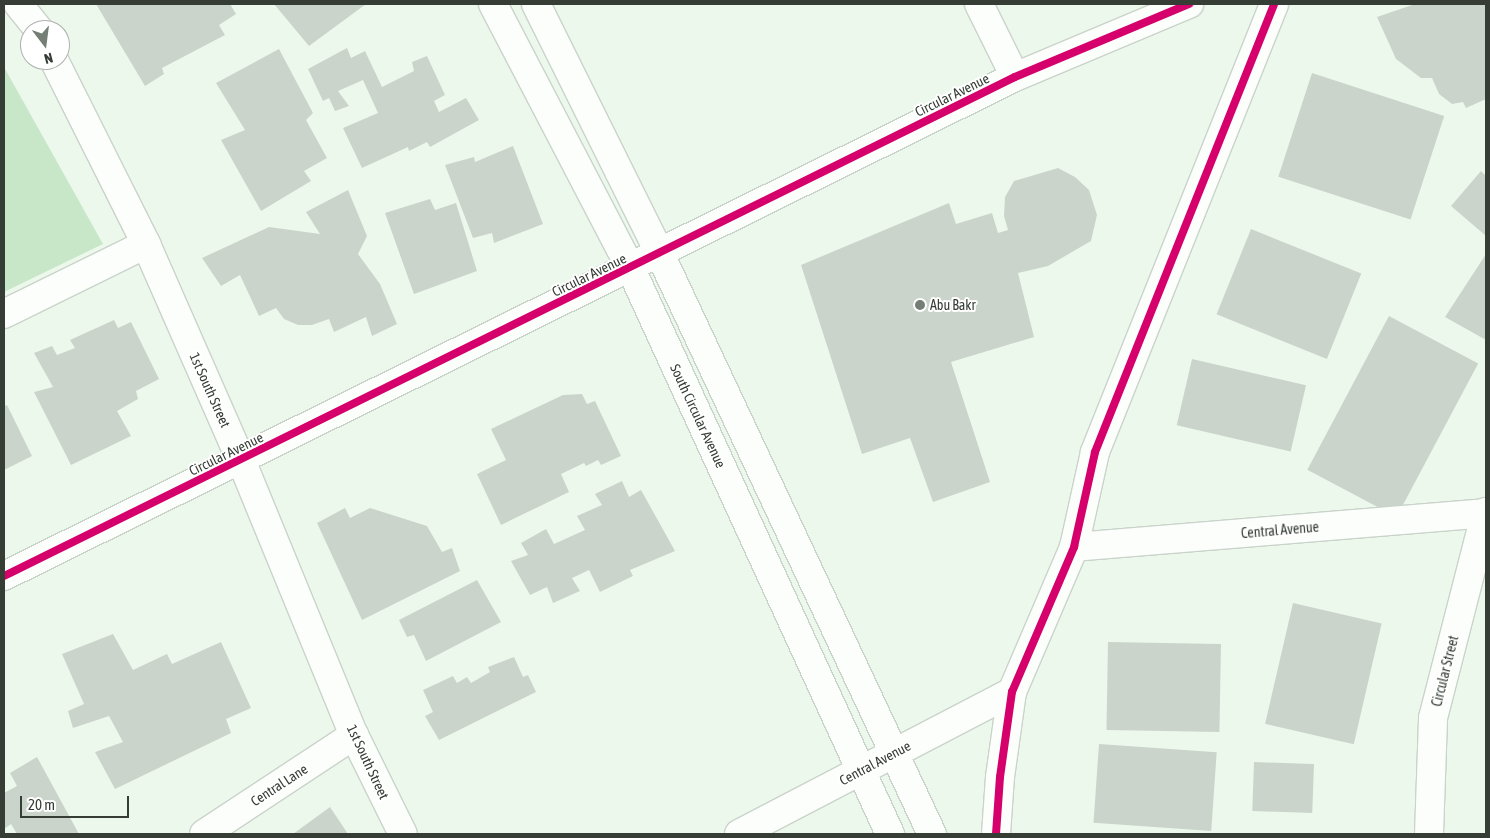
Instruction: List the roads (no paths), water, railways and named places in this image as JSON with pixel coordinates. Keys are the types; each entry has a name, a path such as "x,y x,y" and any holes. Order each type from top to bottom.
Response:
{"street":[{"path":"18,4 31,20"},
{"name":"South Circular Avenue","path":"493,4 631,269 890,834"},
{"path":"536,4 660,254 896,752 932,834"},
{"path":"979,4 1015,78"},
{"name":"Circular Avenue","path":"4,576 631,269 1015,78 1189,4"},
{"path":"996,834 1000,777 1012,692 1074,547 1095,452 1274,4"},
{"name":"1st South Street","path":"59,70 146,244 240,460 354,735 403,834"},
{"path":"4,314 146,244"},
{"name":"Central Avenue","path":"1074,547 1486,513"},
{"name":"Circular Street","path":"1429,834 1433,718 1486,513"},
{"name":"Central Avenue","path":"738,834 1012,692"},
{"name":"Central Lane","path":"204,834 354,735"}],"place":[{"name":"Abu Bakr","path":"920,305"}]}
